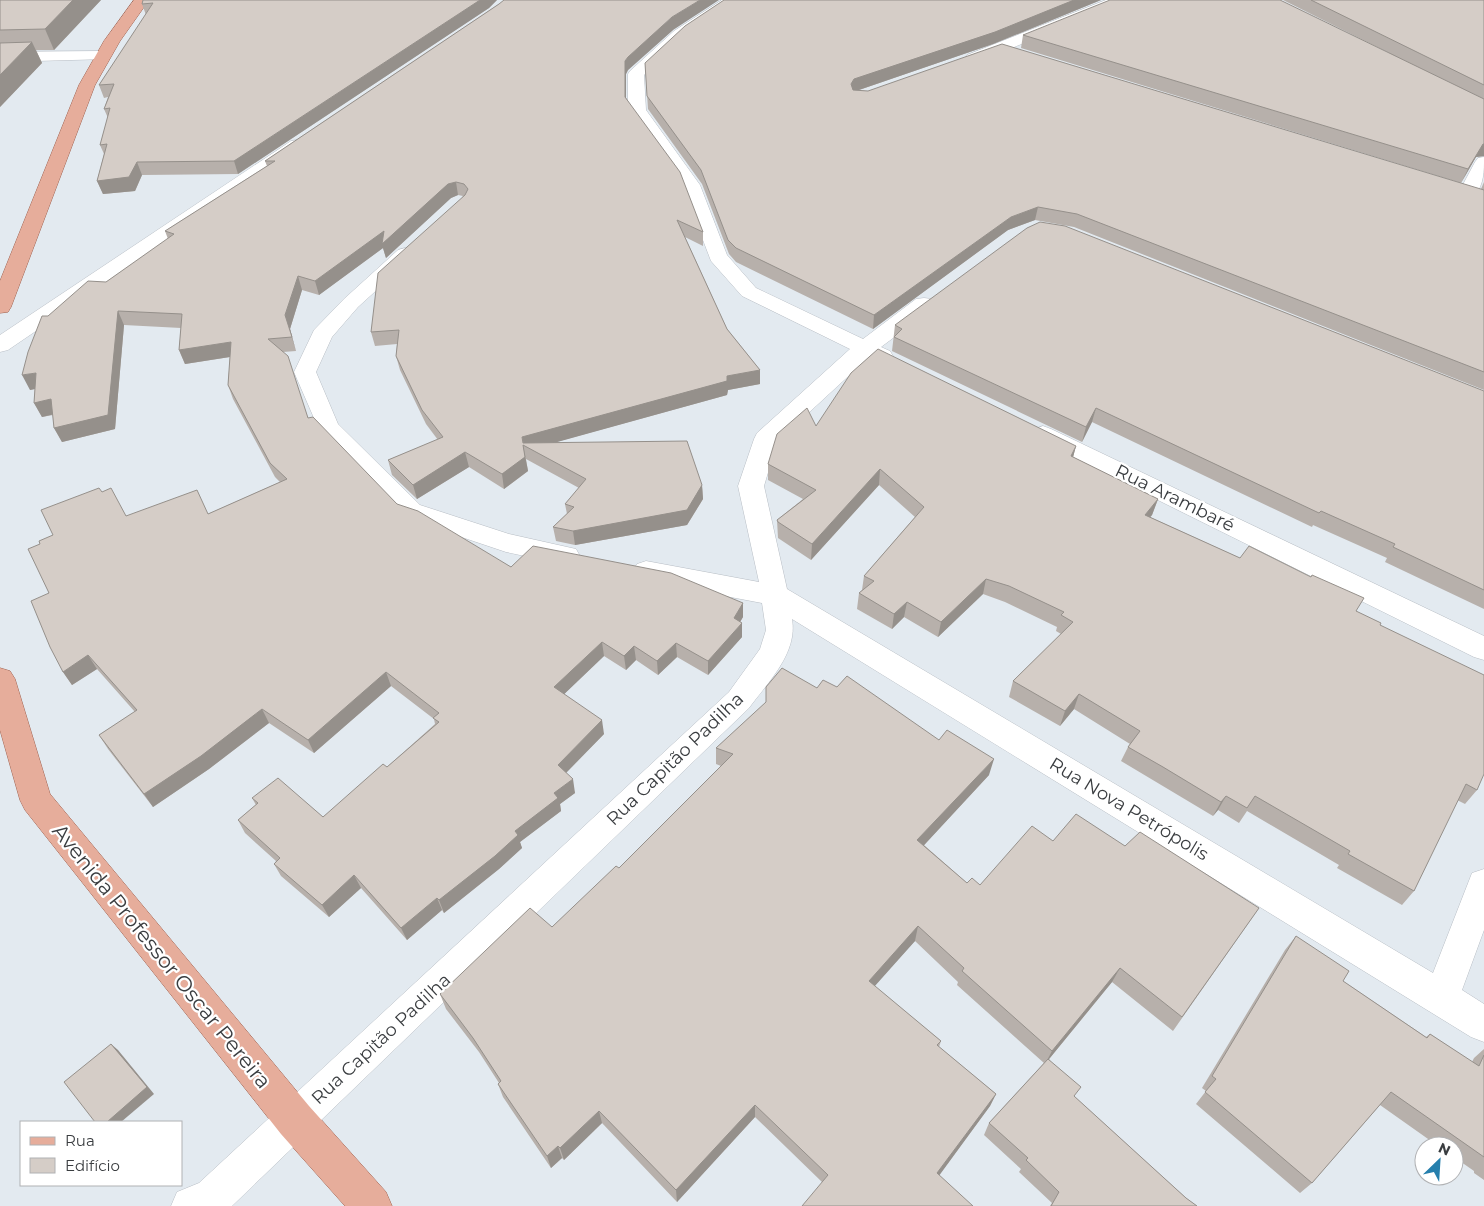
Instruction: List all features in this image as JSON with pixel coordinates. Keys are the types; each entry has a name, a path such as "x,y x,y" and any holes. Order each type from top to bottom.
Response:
{"main road":[{"path":"0,306 87,85 102,56 142,0"},
{"name":"Avenida Professor Oscar Pereira","path":"0,679 36,800 295,1120 372,1206"}],"street":[{"path":"732,0 679,34 636,74 637,110 690,184 718,258 749,292 901,366"},
{"path":"955,64 1119,0"},
{"path":"1000,48 1019,54"},
{"path":"0,58 102,56"},
{"path":"0,345 313,134"},
{"path":"1468,192 1484,162"},
{"path":"423,236 351,303 322,335 305,372 328,428 411,511 506,543 587,560"},
{"name":"Rua Capitão Padilha","path":"191,1206 214,1197 739,700 773,653 780,630 775,595 751,486 766,439 865,348 936,295"},
{"name":"Rua Arambaré","path":"1018,422 1484,648"},
{"path":"624,567 775,595"},
{"name":"Rua Nova Petrópolis","path":"775,595 1484,1024"},
{"path":"1441,998 1484,884"}],"building":[{"path":"0,0 73,0 45,29 0,30"},
{"path":"143,0 480,0 234,161 137,162 129,177 97,181 107,144 100,145 110,108 104,109 114,84 99,85 153,3 142,4"},
{"path":"504,0 700,0 672,17 628,57 625,61 625,97 680,172 703,232 677,220 727,329 760,370 727,376 727,381 522,437 523,443 687,441 702,485 687,510 573,531 553,527 574,507 565,504 586,479 523,445 525,457 502,474 465,452 413,485 388,460 443,437 422,410 396,356 399,330 371,332 378,273 465,195 468,189 464,184 456,182 448,184 382,244 384,231 315,281 298,276 285,315 292,337 268,339 288,356 308,418 313,417 397,504 418,511 511,567 533,546 671,573 743,603 734,618 742,623 708,661 676,643 657,661 634,646 624,656 602,642 554,687 602,720 558,765 573,779 554,793 558,798 515,831 518,835 495,856 439,900 437,898 401,928 354,875 322,905 274,864 280,858 238,820 258,803 252,798 278,778 323,817 383,764 387,767 439,722 433,718 439,713 386,672 308,740 262,709 201,756 144,794 99,735 137,710 88,655 63,672 50,647 31,601 49,593 28,549 40,544 39,541 53,535 41,510 99,488 102,492 111,488 126,516 197,490 208,514 287,479 270,463 228,385 231,342 179,350 182,314 118,311 108,415 54,428 51,399 34,403 36,373 22,375 28,352 42,316 48,316 88,281 106,282 174,234 165,231 275,161 265,161"},
{"path":"724,0 1074,0 995,32 854,79 851,84 853,90 868,91 1002,44 1484,190 1484,372 1077,214 1038,207 1011,217 874,315 736,248 728,240 701,170 647,96 645,63 685,26"},
{"path":"1110,0 1280,0 1484,99 1484,144 1468,169 1023,35"},
{"path":"1311,0 1484,0 1484,85"},
{"path":"32,42 0,75 0,43"},
{"path":"1040,222 1065,226 1484,391 1484,590 1393,547 1395,544 1321,511 1319,513 1096,408 1086,427 894,337 902,329 895,325 1027,228"},
{"path":"878,349 1076,446 1071,456 1158,499 1145,515 1240,558 1249,546 1311,577 1312,575 1364,598 1356,611 1381,623 1380,625 1484,675 1484,774 1477,790 1466,784 1414,891 1348,854 1350,851 1255,796 1247,808 1226,796 1221,802 1128,747 1140,731 1079,694 1065,711 1013,681 1073,622 1061,615 1064,612 1009,586 986,579 941,622 907,602 894,614 859,593 874,581 864,576 924,507 880,469 812,544 778,522 777,520 816,490 768,464 777,434 807,408 816,426 851,373"},
{"path":"782,668 817,688 823,680 837,687 847,676 939,740 947,730 994,759 917,840 967,883 972,878 980,885 1032,826 1053,841 1076,814 1125,846 1140,832 1259,908 1182,1017 1120,968 1052,1051 962,971 964,968 918,926 869,981 941,1041 937,1045 996,1094 937,1173 973,1206 802,1206 828,1175 755,1105 676,1190 599,1111 560,1148 558,1146 547,1156 498,1084 501,1081 473,1038 440,994 530,908 552,927 616,866 619,868 733,754 716,748 766,702 766,687"},
{"path":"1296,936 1349,971 1343,981 1427,1038 1430,1034 1479,1066 1484,1055 1484,1157 1464,1143 1464,1136 1454,1136 1391,1092 1312,1183 1205,1092 1216,1079 1212,1076"},
{"path":"111,1044 147,1087 108,1121 94,1121 64,1082"},
{"path":"1048,1059 1081,1087 1074,1096 1197,1206 1051,1206 1059,1192 1026,1160 1028,1158 989,1123"}]}
